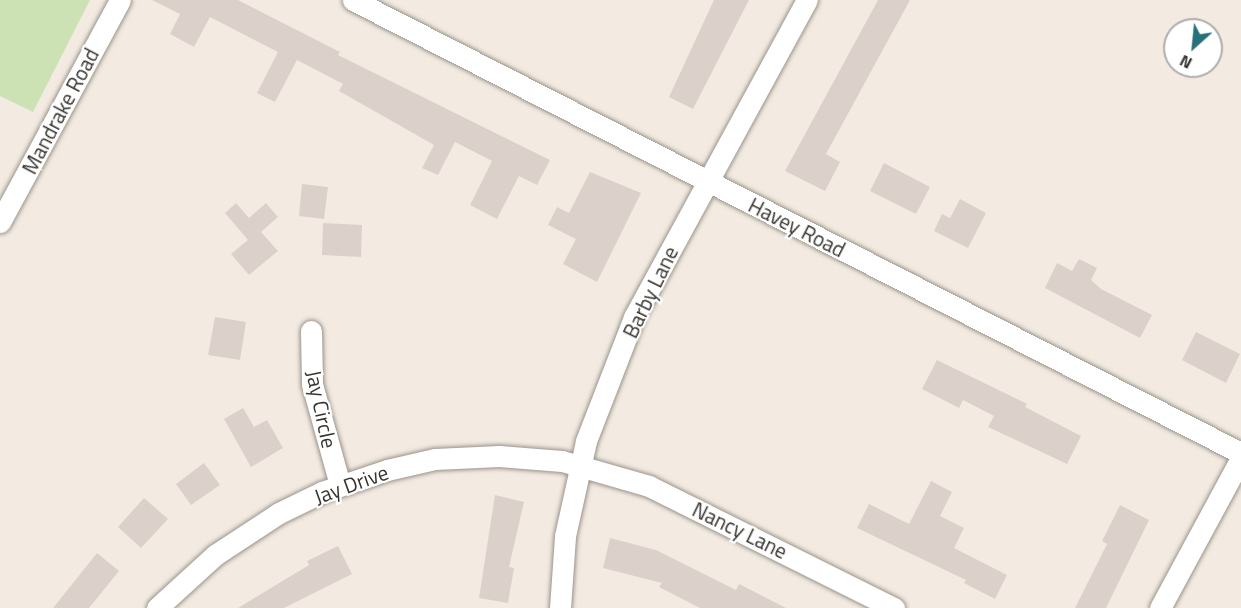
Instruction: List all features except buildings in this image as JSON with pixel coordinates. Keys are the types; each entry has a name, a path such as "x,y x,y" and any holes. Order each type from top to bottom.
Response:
{"street":[{"name":"Mandrake Road","path":"0,222 120,0"},
{"name":"Havey Road","path":"353,0 1241,453"},
{"name":"Barby Lane","path":"560,608 565,536 580,466 634,317 807,0"},
{"name":"Jay Circle","path":"311,331 312,384 340,485"},
{"name":"Jay Drive","path":"157,608 215,555 279,513 340,485 435,459 499,456 580,466"},
{"path":"1160,608 1241,458"},
{"name":"Nancy Lane","path":"580,466 649,486 894,608"}],"green space":[{"path":"0,0 90,0 33,112 0,96"}]}
